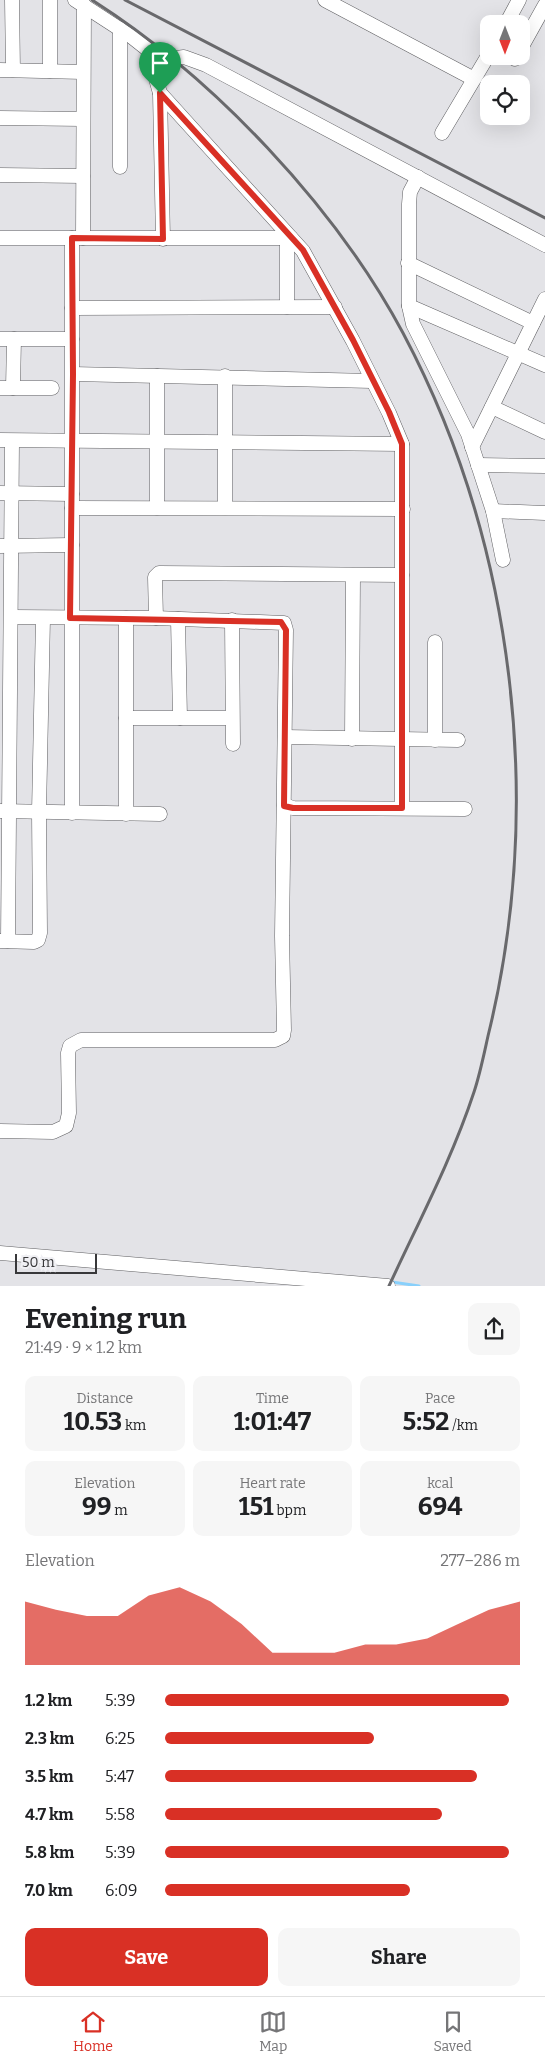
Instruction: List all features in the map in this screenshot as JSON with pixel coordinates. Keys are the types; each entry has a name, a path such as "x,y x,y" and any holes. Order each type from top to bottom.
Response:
{"street":[{"path":"12,0 6,70 83,72"},
{"path":"50,0 50,71"},
{"path":"325,0 474,79"},
{"path":"511,15 519,0"},
{"path":"80,2 161,60 184,57 200,62 545,245"},
{"path":"72,813 70,618 72,545 72,308 83,176 83,72 80,2"},
{"path":"530,32 545,5"},
{"path":"120,29 120,167"},
{"path":"161,60 156,79 160,93 163,239"},
{"path":"442,133 482,65"},
{"path":"160,93 289,238 303,250 335,307 389,412 402,444 402,808"},
{"path":"0,118 83,119"},
{"path":"0,175 83,176"},
{"path":"418,177 410,192 409,306 413,324 468,434 493,511 503,560"},
{"path":"0,238 289,238"},
{"path":"287,307 289,238"},
{"path":"408,263 533,324"},
{"path":"472,447 545,299"},
{"path":"409,306 545,365"},
{"path":"72,308 335,307"},
{"path":"52,388 6,388 7,339 72,339"},
{"path":"73,374 225,376 372,381"},
{"path":"156,508 157,376"},
{"path":"225,376 225,508"},
{"path":"492,407 545,432"},
{"path":"43,618 39,812 40,937 34,942 4,941 5,811 12,617 6,546 6,441 402,444"},
{"path":"478,465 545,466"},
{"path":"6,493 72,494"},
{"path":"72,508 403,510"},
{"path":"493,511 545,513"},
{"path":"6,546 72,545"},
{"path":"156,618 155,578 159,574 402,576"},
{"path":"352,740 353,575"},
{"path":"0,1131 54,1132 66,1126 69,1113 68,1053 70,1046 81,1040 275,1040 283,1036 282,936 286,626 281,622 232,620 12,617"},
{"path":"126,618 126,814"},
{"path":"178,619 180,718"},
{"path":"232,620 233,744"},
{"path":"435,642 435,740"},
{"path":"126,718 232,718"},
{"path":"285,737 352,740 458,740"},
{"path":"284,806 293,808 465,810"},
{"path":"5,811 160,814"},
{"path":"0,1253 388,1286"}],"waterway":[{"path":"392,1282 419,1286"}],"railway":[{"path":"92,0 137,31 226,106 307,192 343,238 375,285 403,333 441,414 472,499 494,587 509,677 516,767 515,858 505,948 488,1036 474,1092 456,1142 389,1286"},
{"path":"125,0 545,218"}],"route":[{"path":"160,93 303,250 353,340 389,412 402,444 402,808 293,808 284,806 286,626 284,623 156,618 70,618 73,374 72,238 163,239 160,93"}]}
